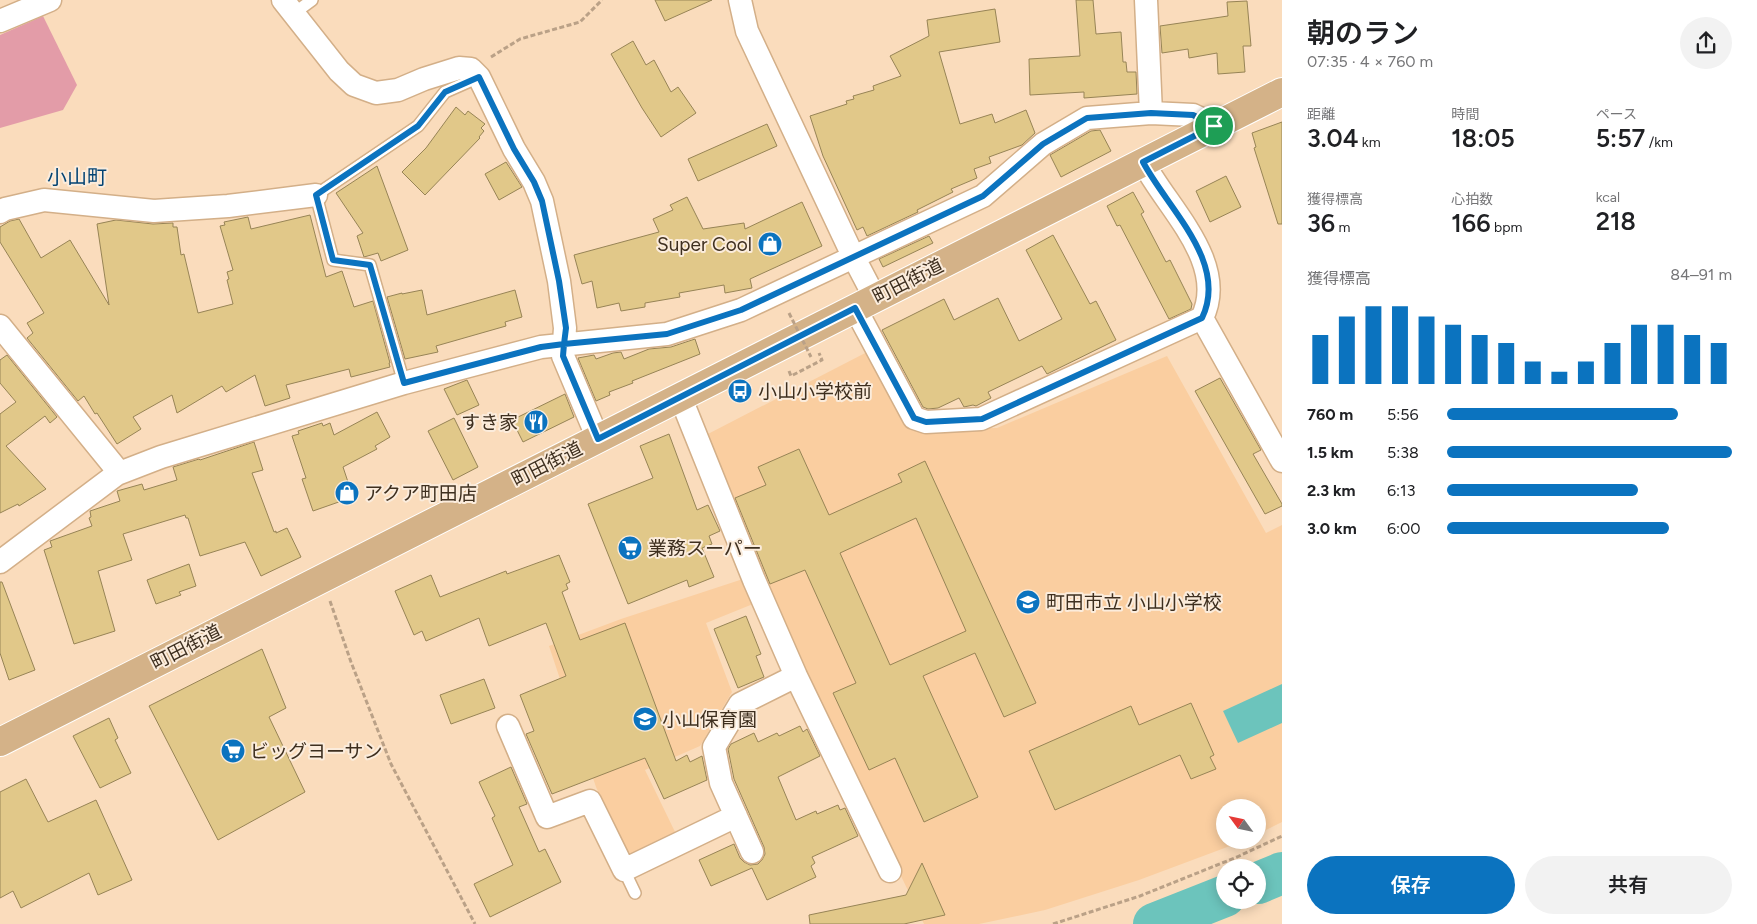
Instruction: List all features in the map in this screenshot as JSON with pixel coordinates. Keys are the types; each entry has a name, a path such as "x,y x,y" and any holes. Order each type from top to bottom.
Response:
{"main road":[{"name":"町田街道","path":"0,742 1282,92"}],"street":[{"path":"0,22 50,0"},
{"path":"740,0 746,31 853,256 865,303 914,418 926,422 982,419 1202,318 1206,310 1209,290 1205,263 1197,245 1151,178 1143,162"},
{"path":"1146,0 1151,113"},
{"path":"288,7 339,71 354,85 376,93 398,90 424,79 459,68 475,73 514,149 534,182 542,201 559,281 566,328 563,356 598,439"},
{"path":"0,562 117,474 161,456 404,383 541,347 667,334 741,310 983,196 1043,144 1087,118 1151,113 1193,115 1214,126"},
{"path":"0,212 4,209 44,200 154,211 228,206 316,195"},
{"path":"1202,318 1282,462"},
{"path":"0,326 114,466 117,474"},
{"path":"680,396 742,554 796,676 890,871"},
{"path":"752,852 721,783 714,747 740,704 796,676"},
{"path":"508,726 547,817 590,801 624,870 736,816"}],"lane":[{"path":"288,7 312,0"},
{"path":"404,383 370,265 333,260 316,195 418,126 445,92 475,73"},
{"path":"624,870 635,894"}],"path":[{"path":"475,73 520,39 580,22 602,0"},
{"path":"790,313 811,357"},
{"path":"811,366 822,360 817,349"},
{"path":"321,579 391,764 475,924"},
{"path":"1053,924 1140,896 1237,857 1282,836"}],"shaded area":[{"path":"43,16 77,85 63,110 0,128 0,35"},
{"name":"町田市立 小山小学校","path":"871,350 926,429 997,428 1167,356 1266,533 1282,525 1282,822 1266,830 1266,799 1216,799 1216,849 1222,849 1139,880 1045,910 979,924 924,924 803,671 706,435"},
{"name":"小山保育園","path":"743,579 753,604 706,623 732,692 700,746 645,770 677,836 637,855 625,851 596,787 549,646 621,619"}],"water":[{"path":"1282,684 1282,723 1238,743 1223,711"}],"building":[{"path":"655,0 712,0 665,21"},
{"path":"1076,0 1093,0 1096,34 1121,32 1123,62 1126,62 1127,72 1136,72 1137,94 1084,98 1084,92 1030,95 1029,59 1080,56"},
{"path":"1247,1 1251,46 1243,46 1245,72 1218,74 1217,53 1189,58 1188,49 1162,53 1160,26 1228,16 1227,2"},
{"path":"995,9 1000,42 939,52 960,124 992,114 995,123 1026,110 1035,133 1022,145 989,157 991,163 974,169 977,178 951,189 953,192 917,210 918,212 867,236 863,227 857,230 823,156 810,116 847,104 846,101 854,99 853,96 874,90 873,86 901,76 890,56 929,36 927,20"},
{"path":"633,41 646,65 654,60 671,92 678,87 696,113 661,137 611,54"},
{"path":"456,107 465,115 468,111 485,124 481,128 484,131 480,138 425,195 402,172 426,148"},
{"path":"1282,122 1282,224 1278,224 1254,148 1256,147 1252,133"},
{"path":"767,124 777,146 698,181 688,159"},
{"path":"1100,130 1111,151 1061,177 1050,155 1091,131"},
{"path":"506,162 522,187 499,200 485,174"},
{"path":"377,166 408,250 381,261 378,253 364,257 357,236 363,233 336,193"},
{"path":"1226,176 1241,207 1210,222 1196,191"},
{"path":"1133,192 1144,212 1141,214 1166,262 1170,260 1192,304 1191,309 1169,319 1120,225 1117,226 1107,206"},
{"path":"687,197 703,229 744,223 745,229 802,202 822,246 750,279 752,288 725,293 724,285 679,293 680,297 645,303 645,307 621,311 619,303 597,308 592,281 582,284 574,255 659,232 653,219 673,210 670,205"},
{"path":"310,215 326,277 342,271 354,307 373,301 390,367 351,377 349,369 286,385 290,398 265,406 255,375 226,392 222,386 177,413 172,395 133,417 141,429 117,444 84,396 78,401 27,338 33,333 27,323 44,313 0,242 0,227 10,221 19,219 41,258 70,240 109,305 97,224 116,220 153,224 173,223 173,227 177,227 181,255 184,254 198,313 233,304 227,272 233,270 220,226 225,225 224,222 248,217 251,229"},
{"path":"1053,235 1090,304 1096,301 1116,340 1047,374 1042,366 988,392 991,398 976,406 964,407 959,398 938,408 928,409 923,407 882,330 944,299 954,320 998,298 1019,341 1062,319 1026,250"},
{"path":"929,236 933,243 883,267 879,259"},
{"path":"422,290 427,315 515,290 522,317 505,322 506,326 436,346 438,352 405,359 387,297"},
{"path":"695,339 700,354 632,381 633,383 609,392 610,395 596,401 578,358 594,355 596,359 621,352 624,359 649,349 671,347"},
{"path":"7,355 57,417 50,423 45,416 6,446 46,489 19,506 18,504 0,513 0,414 16,402 0,383 0,360"},
{"path":"1220,378 1261,450 1253,454 1282,504 1282,506 1265,514 1195,391"},
{"path":"467,380 479,405 457,415 444,389"},
{"path":"565,394 574,417 523,442 512,420"},
{"path":"377,412 390,437 375,446 377,449 343,467 353,497 313,511 302,479 306,478 292,436 299,434 298,431 322,423 323,426 330,423 334,435"},
{"path":"454,418 478,467 453,480 428,431"},
{"path":"669,434 697,510 708,505 720,531 709,536 712,544 702,548 714,577 689,587 687,580 628,604 588,504 653,478 640,446"},
{"path":"254,442 263,470 252,473 274,532 276,531 276,533 287,528 301,557 261,576 245,542 200,556 188,518 185,515 123,534 132,560 98,571 115,631 74,644 44,550 52,547 50,541 92,526 89,518 91,517 90,511 120,501 117,491 142,484 144,490 177,480 173,467"},
{"path":"799,449 829,515 902,482 898,474 925,461 1036,703 1004,717 975,653 923,676 978,797 924,822 895,758 869,770 833,693 856,683 805,570 770,584 735,498 766,485 758,467","holes":["916,518 966,631 890,665 840,553"]},
{"path":"559,555 570,582 566,584 568,589 562,592 580,640 625,623 676,761 687,755 690,762 702,756 707,780 664,799 645,758 552,794 526,734 534,731 520,695 566,676 546,623 489,646 479,618 426,641 422,631 414,635 395,591 431,575 440,597 506,571 507,574"},
{"path":"189,564 196,586 179,592 181,595 156,604 147,580"},
{"path":"0,582 2,582 35,670 9,680 0,653"},
{"path":"746,616 761,654 756,656 764,677 738,688 714,629"},
{"path":"262,649 286,708 269,717 305,792 218,840 149,706"},
{"path":"484,679 495,708 451,724 440,695"},
{"path":"1191,703 1214,755 1210,757 1216,769 1191,779 1180,755 1055,810 1029,751 1131,706 1139,725"},
{"path":"109,718 118,738 115,740 131,773 100,788 73,736"},
{"path":"800,726 803,732 807,729 820,756 778,777 796,820 816,811 817,814 838,805 840,810 845,808 858,836 812,857 815,863 811,866 816,877 767,900 752,868 711,886 699,860 734,844 740,858 750,865 758,864 765,854 764,847 734,779 728,749 731,744 754,733 758,742 777,733 779,736"},
{"path":"511,767 527,804 519,807 539,852 545,849 561,882 490,917 474,884 513,865 492,818 495,816 479,782"},
{"path":"26,779 48,822 96,800 132,880 98,895 89,873 21,908 13,891 0,898 0,792"},
{"path":"922,863 945,915 904,924 810,924 809,915 906,895"}],"waterway":[{"path":"1266,880 1282,873"},
{"path":"1154,924 1216,900"}],"place":[{"name":"Super Cool","path":"770,244"},
{"name":"小山小学校前","path":"740,391"},
{"name":"すき家","path":"536,422"},
{"name":"アクア町田店","path":"347,493"},
{"name":"業務スーパー","path":"630,548"},
{"name":"町田市立 小山小学校","path":"1028,602"},
{"name":"小山保育園","path":"645,719"},
{"name":"ビッグヨーサン","path":"233,751"}],"district":[{"name":"小山町","path":"77,177"}],"route":[{"path":"1214,126 1143,162 1151,178 1197,245 1205,263 1209,290 1206,310 1202,318 982,419 926,422 914,418 855,308 598,439 563,356 564,344 541,347 404,383 370,265 333,260 316,195 418,126 445,92 479,77 542,201 559,281 566,328 564,344 667,334 741,310 983,196 1043,144 1087,118 1151,113 1193,115 1214,126"}]}
